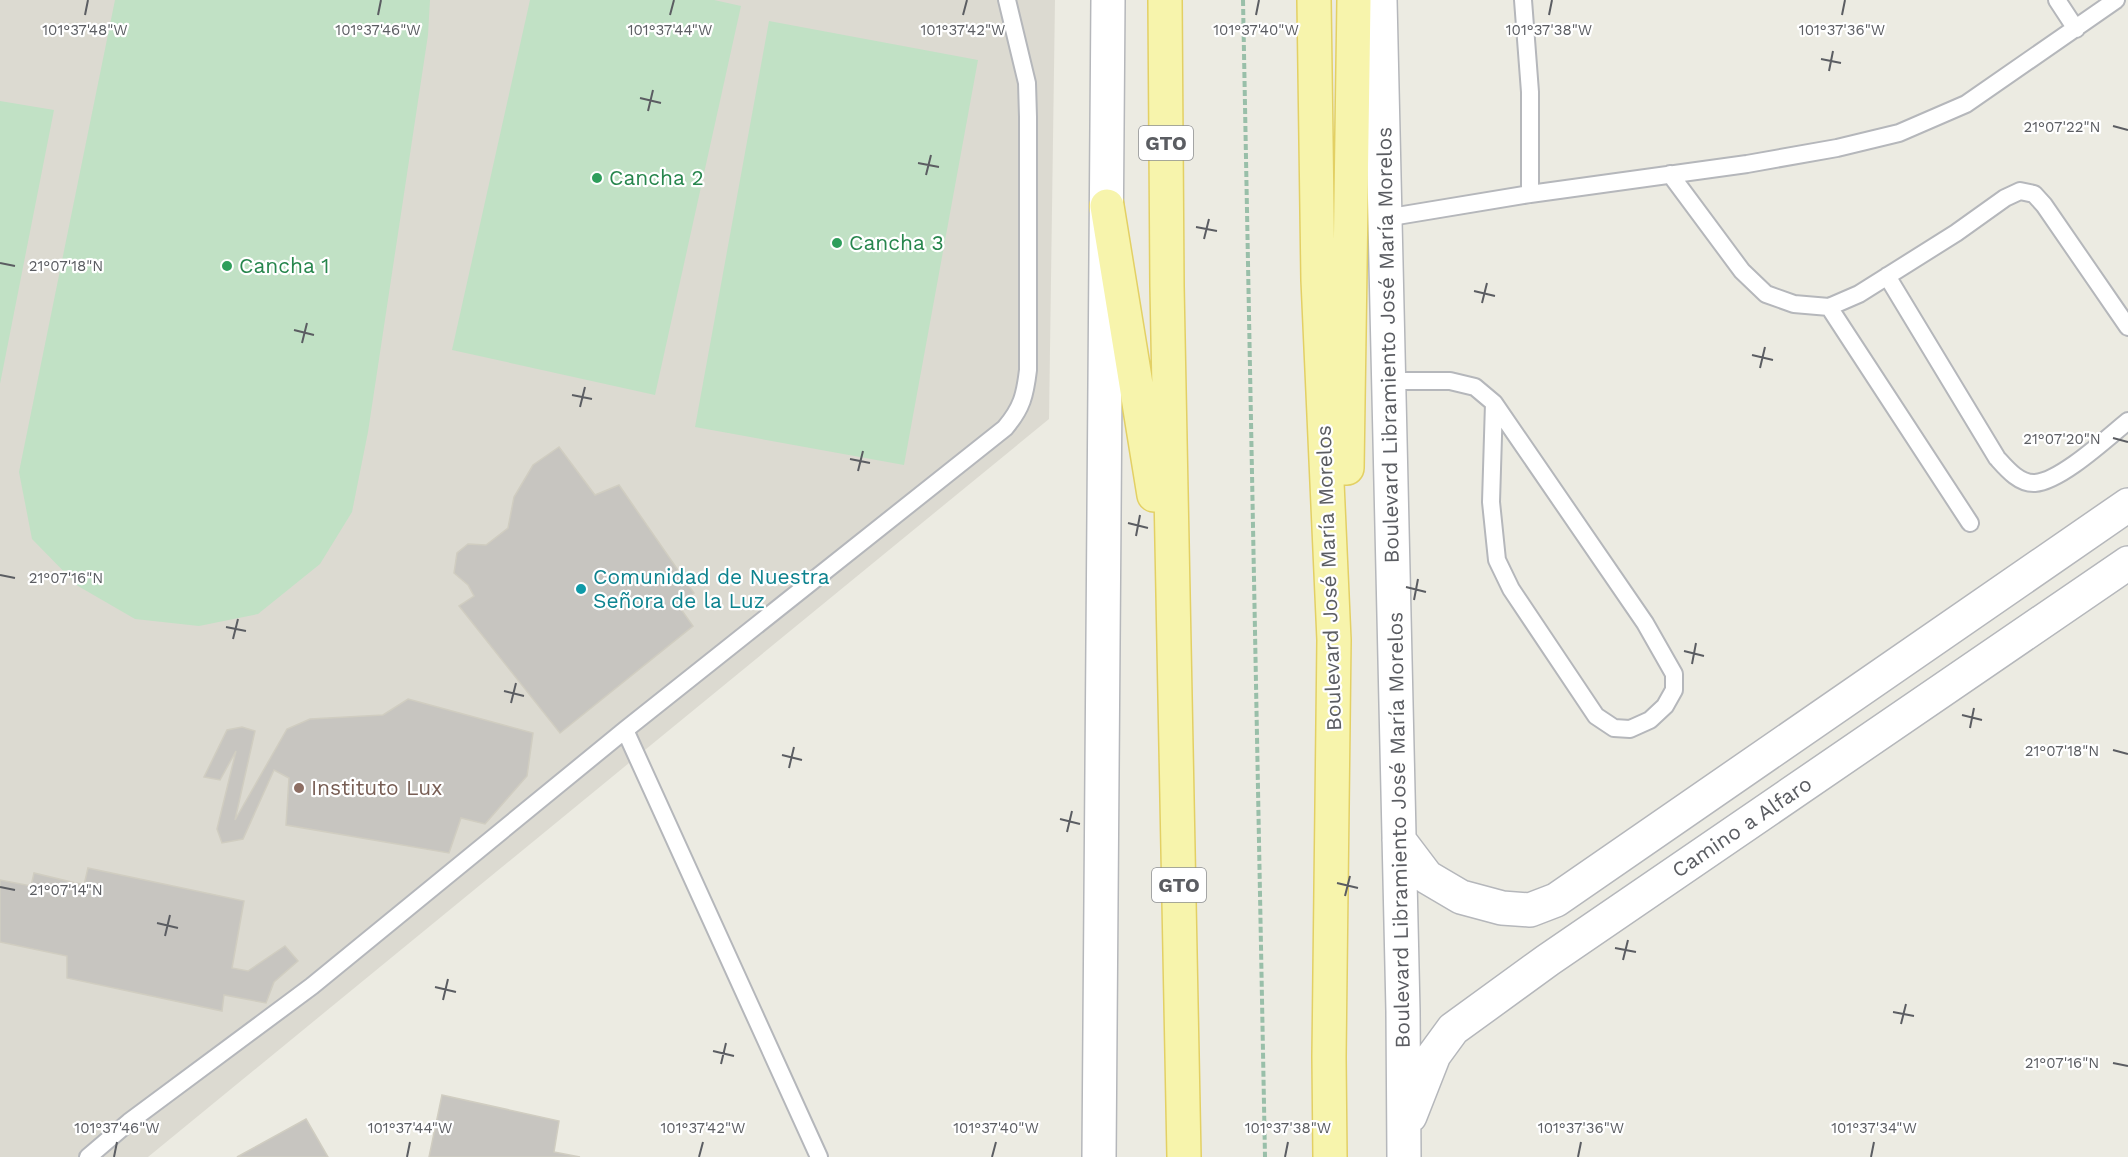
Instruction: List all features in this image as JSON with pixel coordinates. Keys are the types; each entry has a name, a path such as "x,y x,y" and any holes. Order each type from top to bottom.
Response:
{"main road":[{"name":"GTO","path":"1165,0 1167,286 1184,1157"},
{"name":"Boulevard José María Morelos","path":"1314,0 1318,280 1334,640 1330,1157"},
{"path":"1334,640 1347,469 1354,0"},
{"path":"1107,206 1173,614"}],"street":[{"path":"1099,1157 1108,0"},
{"name":"Boulevard Libramiento José María Morelos","path":"1380,0 1404,1144"},
{"path":"1399,840 1427,877 1461,897 1502,908 1530,910 1556,900 2128,505"},
{"name":"Camino a Alfaro","path":"1404,1144 1434,1055 1453,1029 1568,946 2128,563"}],"lane":[{"path":"98,1154 129,1122 312,986 625,730 1005,428 1017,414 1025,396 1028,370 1028,117 1027,83 1007,0"},
{"path":"1523,0 1530,92 1530,194"},
{"path":"2057,0 2076,29"},
{"path":"1385,218 1530,194 1747,164 1837,148 1899,133 1966,104 2116,0"},
{"path":"1670,174 1742,271 1766,294 1794,304 1829,307 1859,294 1956,233 2005,198 2020,191 2034,194 2044,205 2128,327"},
{"path":"1887,276 1997,458 2014,476 2033,483 2056,476 2128,421"},
{"path":"1829,307 1970,523"},
{"path":"1389,381 1450,381 1475,387 1494,403 1645,622 1674,674 1674,690 1665,706 1650,720 1630,729 1614,728 1596,716 1511,589 1497,560 1491,501 1494,403"},
{"path":"625,730 819,1157"}],"path":[{"path":"1243,0 1266,1157"}],"shaded area":[{"name":"Instituto Lux","path":"0,0 1055,0 1049,419 148,1157 0,1157"}],"green space":[{"name":"Cancha 1","path":"115,0 430,0 428,35 368,432 352,512 320,564 258,614 199,626 135,619 78,586 32,539 19,472"},
{"name":"Cancha 2","path":"530,0 714,0 741,6 655,395 452,350"},
{"name":"Cancha 3","path":"769,21 978,60 904,465 695,427"},
{"path":"0,101 54,110 0,384"}],"building":[{"name":"Comunidad de Nuestra Señora de la Luz","path":"559,447 595,495 619,485 694,593 678,605 693,626 560,733 459,606 474,596 468,585 454,573 457,553 468,544 486,545 508,528 514,497 533,465"},
{"path":"408,699 533,733 527,776 485,824 461,818 449,853 286,825 289,778 274,770 243,839 222,843 217,829 236,751 220,780 204,777 227,730 242,727 255,731 235,820 287,729 310,719 383,715"},
{"path":"88,868 244,901 232,968 248,971 285,946 298,961 274,982 266,1003 224,995 222,1011 67,978 67,956 0,942 0,880 31,886 34,873 84,885"},
{"path":"442,1095 559,1121 554,1152 580,1157 429,1157"},
{"path":"306,1119 328,1157 237,1157"}],"place":[{"name":"Cancha 2","path":"597,178"},
{"name":"Cancha 3","path":"837,243"},
{"name":"Cancha 1","path":"227,266"},
{"name":"Comunidad de Nuestra Señora de la Luz","path":"581,589"},
{"name":"Instituto Lux","path":"299,788"}]}
